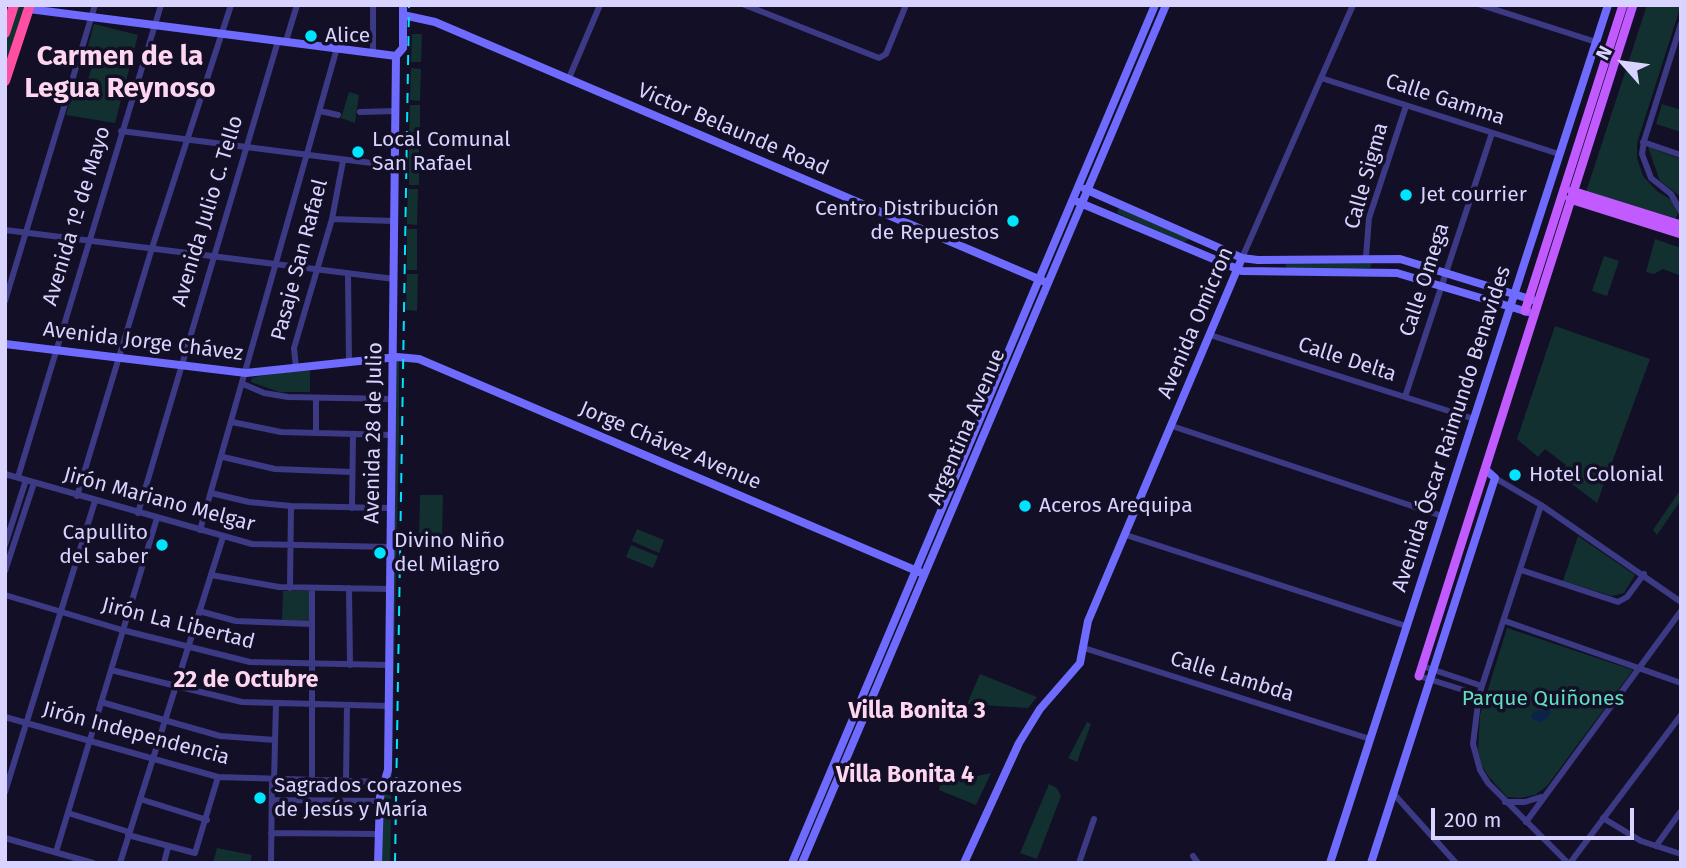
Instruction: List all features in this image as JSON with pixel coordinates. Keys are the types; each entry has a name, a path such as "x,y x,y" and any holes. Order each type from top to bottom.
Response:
{"highway":[{"path":"5,33 14,5"},
{"path":"6,77 33,7"}],"main road":[{"name":"Avenida Óscar Raimundo Benavides","path":"1330,863 1608,5"},
{"name":"Avenida Óscar Raimundo Benavides","path":"1525,311 1623,5"},
{"name":"Avenida Óscar Raimundo Benavides","path":"1419,676 1633,5"},
{"path":"33,7 396,56"},
{"path":"1154,7 1164,9"},
{"name":"Argentina Avenue","path":"1135,65 1154,7"},
{"name":"Argentina Avenue","path":"802,863 979,419 1081,204 1083,188 1135,65 1164,9"},
{"name":"Victor Belaunde Road","path":"403,10 569,78 1043,281"},
{"name":"Avenida 28 de Julio","path":"378,863 379,801 388,771 391,435 397,357 394,279 396,56 403,51 403,10"},
{"path":"1083,188 1242,258 1400,258 1539,302"},
{"name":"Argentina Avenue","path":"792,863 988,423 1072,200 1083,188"},
{"path":"1563,192 1681,234"},
{"path":"1574,196 1681,224"},
{"path":"1072,200 1237,270 1282,274 1383,271 1442,285 1536,314"},
{"path":"1112,217 1118,203"},
{"path":"1216,261 1221,249"},
{"name":"Avenida Omicron","path":"1083,653 1088,621 1242,258"},
{"path":"1282,260 1282,274"},
{"name":"Avenida Jorge Chávez","path":"5,344 246,373 397,357"},
{"name":"Jorge Chávez Avenue","path":"397,357 432,364 920,572"},
{"path":"979,419 988,423"},
{"path":"1371,863 1495,478 1486,470"},
{"path":"964,863 1019,743 1040,709 1083,653"}],"street":[{"path":"5,301 95,5"},
{"name":"Avenida 1º de Mayo","path":"18,477 54,349 161,5"},
{"path":"77,496 186,139 231,5"},
{"name":"Avenida Julio C. Tello","path":"138,513 245,148 297,5"},
{"path":"373,5 373,52"},
{"path":"569,78 600,5"},
{"path":"745,5 875,58 883,57 906,5"},
{"path":"767,15 771,5"},
{"name":"Avenida Omicron","path":"1242,258 1353,5"},
{"path":"1481,5 1596,42"},
{"path":"1681,24 1677,47 1643,142 1646,169 1651,178 1678,203 1681,212"},
{"path":"200,530 337,48"},
{"name":"Calle Gamma","path":"1321,78 1559,154"},
{"name":"Calle Sigma","path":"1366,257 1369,218 1406,106"},
{"path":"320,111 338,115"},
{"path":"360,112 396,111"},
{"path":"121,131 395,166"},
{"name":"Calle Omega","path":"1405,397 1492,134"},
{"path":"1643,142 1681,155"},
{"name":"Pasaje San Rafael","path":"296,368 293,348 332,219 343,161"},
{"path":"332,219 394,221"},
{"path":"5,230 394,279"},
{"path":"348,273 349,362"},
{"name":"Calle Delta","path":"1210,335 1474,419"},
{"path":"243,384 272,394 316,398 392,399"},
{"path":"316,398 316,433"},
{"path":"232,422 269,430 391,435"},
{"path":"1172,426 1442,516"},
{"path":"352,508 353,434"},
{"path":"222,457 275,469 352,472"},
{"name":"Jirón Mariano Melgar","path":"5,474 252,544 390,547"},
{"path":"1495,478 1541,505 1681,601"},
{"path":"5,545 26,480"},
{"path":"5,571 34,483"},
{"path":"211,493 291,506 391,508"},
{"path":"5,792 95,501"},
{"path":"1541,505 1479,695 1473,735 1480,770 1505,802 1569,863 1681,715"},
{"path":"290,588 291,506"},
{"path":"56,852 157,518"},
{"path":"1126,535 1406,626"},
{"path":"120,863 223,537"},
{"path":"1521,570 1618,602 1627,597 1643,574"},
{"path":"211,575 258,585 290,588 389,589"},
{"path":"312,588 312,781"},
{"path":"349,588 350,665"},
{"name":"Jirón La Libertad","path":"5,595 122,630 250,662 388,665"},
{"path":"199,611 236,621 312,624"},
{"path":"1526,822 1642,668 1681,611"},
{"path":"1505,621 1681,683"},
{"name":"Calle Lambda","path":"1083,653 1370,739"},
{"path":"1422,666 1482,686"},
{"path":"111,670 242,702 388,706"},
{"path":"1419,676 1479,695"},
{"path":"101,702 220,736 275,740"},
{"path":"271,863 276,704"},
{"path":"346,782 347,705"},
{"name":"Jirón Independencia","path":"5,717 218,777 273,781 384,782"},
{"path":"68,813 168,847 195,853 218,777"},
{"path":"1393,793 1456,863"},
{"path":"1505,802 1525,802 1543,796"},
{"path":"140,799 206,820"},
{"path":"272,800 379,801"},
{"path":"1656,846 1681,811"},
{"path":"1603,818 1619,830 1681,854"},
{"path":"1079,863 1094,819"},
{"path":"271,833 379,834"},
{"path":"5,838 93,863"},
{"path":"164,863 168,847"},
{"path":"1193,856 1198,863"}],"green space":[{"path":"16,5 25,5 10,59 5,58 5,42"},
{"path":"1647,5 1681,5 1637,143 1637,158 1643,176 1657,191 1673,201 1678,215 1675,218 1586,192"},
{"path":"94,24 138,35 115,123 66,115 74,88 85,90 97,49 88,46"},
{"path":"412,34 422,34 421,62 411,62"},
{"path":"411,68 421,69 420,101 410,100"},
{"path":"349,92 359,95 355,123 341,118"},
{"path":"1662,104 1681,110 1681,132 1656,124"},
{"path":"410,105 420,105 420,141 409,141"},
{"path":"409,145 419,145 419,185 409,185"},
{"path":"1648,147 1681,159 1681,197 1660,181"},
{"path":"408,189 418,189 417,225 407,224"},
{"path":"1119,208 1188,240 1183,242 1117,213"},
{"path":"407,229 417,229 417,270 407,270"},
{"path":"1655,239 1681,248 1679,275 1663,269 1654,274 1646,272"},
{"path":"1604,256 1619,261 1607,296 1592,291"},
{"path":"1372,263 1370,268 1288,270 1285,265"},
{"path":"407,274 418,274 417,311 406,310"},
{"path":"1555,326 1650,359 1597,503 1560,475 1566,465 1545,449 1538,457 1517,439"},
{"path":"396,360 399,360 399,433 390,863 379,863 382,793 387,779"},
{"path":"310,369 310,392 279,392 251,382 252,378 260,376"},
{"path":"1681,489 1681,500 1657,535 1653,530"},
{"path":"420,495 443,495 442,537 419,536"},
{"path":"637,529 664,540 659,553 632,541"},
{"path":"1578,536 1635,575 1624,593 1612,596 1563,581"},
{"path":"631,545 658,556 653,568 626,557"},
{"path":"283,591 311,591 310,622 282,621"},
{"name":"Parque Quiñones","path":"1507,628 1633,670 1547,786 1535,795 1520,798 1507,797 1489,777 1482,766 1478,750 1480,715"},
{"path":"980,674 1037,697 1028,708 967,704"},
{"path":"1087,722 1091,724 1077,762 1068,758"},
{"path":"991,773 976,805 939,790 940,784"},
{"path":"1049,784 1057,788 1061,796 1037,859 1020,853"},
{"path":"217,848 252,855 250,863 213,863"}],"water":[{"path":"1538,696 1548,700 1551,708 1548,718 1539,722 1531,718 1533,712 1543,710 1536,702"}],"railway":[{"path":"395,863 409,5"}],"place":[{"name":"Alice","path":"311,36"},
{"name":"Local Comunal San Rafael","path":"358,152"},
{"name":"Jet courrier","path":"1406,195"},
{"name":"Centro Distribución de Repuestos","path":"1013,221"},
{"name":"Hotel Colonial","path":"1515,475"},
{"name":"Aceros Arequipa","path":"1025,506"},
{"name":"Capullito del saber","path":"162,545"},
{"name":"Divino Niño del Milagro","path":"380,553"},
{"name":"Sagrados corazones de Jesús y María","path":"260,798"}],"district":[{"name":"Carmen de la Legua Reynoso","path":"120,73"},
{"name":"22 de Octubre","path":"246,681"},
{"name":"Villa Bonita 3","path":"917,712"},
{"name":"Villa Bonita 4","path":"905,776"}]}
